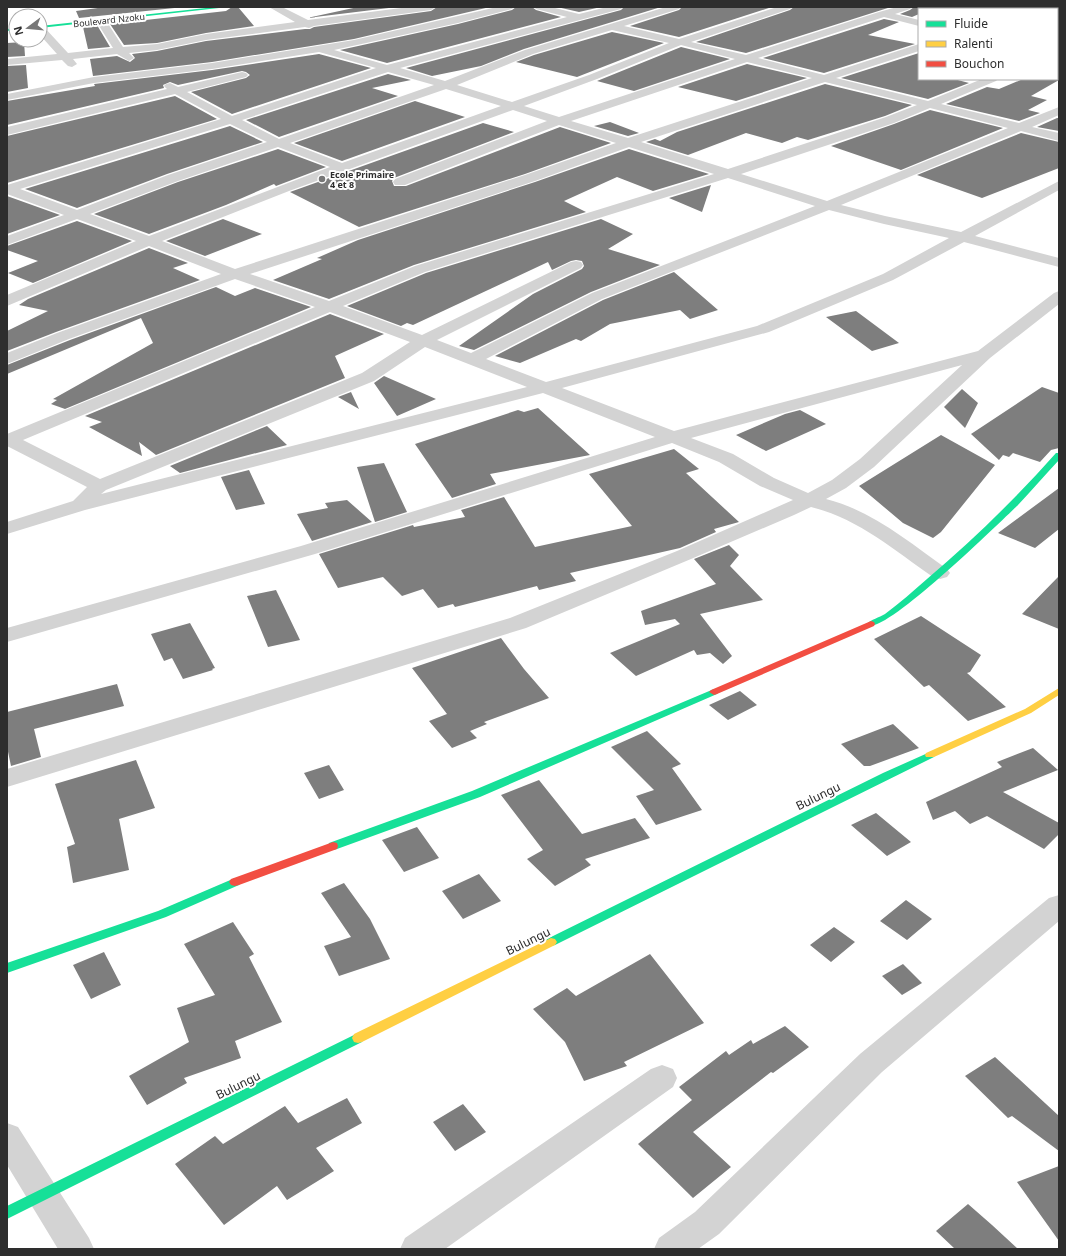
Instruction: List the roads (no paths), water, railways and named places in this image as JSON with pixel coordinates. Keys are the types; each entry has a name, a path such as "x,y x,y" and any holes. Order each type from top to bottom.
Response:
{"street":[{"name":"Boulevard Nzoku","path":"48,27 226,7"},
{"path":"274,7 305,24 354,42"},
{"path":"7,62 120,51 430,7"},
{"path":"7,97 94,80 159,73 320,49 443,24 509,7"},
{"path":"539,7 610,27 680,42 1059,137"},
{"path":"7,189 231,120 388,68 618,7"},
{"path":"7,241 185,173 278,143 446,85 529,52 676,7"},
{"path":"7,301 149,240 342,167 600,74 680,42 787,7"},
{"path":"400,182 558,121 907,7"},
{"path":"864,9 918,23"},
{"path":"101,21 120,51 142,67 167,77 171,86 175,90 278,143 342,167"},
{"path":"48,37 74,66 94,80"},
{"path":"7,359 63,336 235,274 918,47"},
{"path":"320,49 446,85 558,121 730,173 827,205 884,220 963,237 1059,263"},
{"path":"275,67 336,53"},
{"path":"59,68 74,66"},
{"path":"7,131 252,72"},
{"path":"7,440 430,265 730,173 890,120 990,80"},
{"path":"472,359 597,296 884,183 1059,111"},
{"path":"7,528 78,506 763,329 888,277 1059,185"},
{"path":"7,189 149,240 235,274 472,359 726,458 767,482 808,500 836,507 873,526 940,573"},
{"path":"78,506 99,486 368,378 423,341 576,265"},
{"path":"7,778 518,623 787,511 839,484 867,463 984,354 1059,296"},
{"path":"7,635 308,550 674,437 984,354"},
{"path":"7,440 99,486"},
{"path":"7,968 162,914 233,883 476,794 883,619 900,607 983,535 1027,492 1052,461 1059,455"},
{"name":"Bulungu","path":"7,1212 887,775 1028,711 1059,691"},
{"path":"671,1249 707,1223 872,1063 1059,905"},
{"path":"417,1249 662,1078"},
{"path":"7,1137 77,1249"}],"place":[{"name":"Ecole Primaire 4 et 8","path":"322,179"}]}
